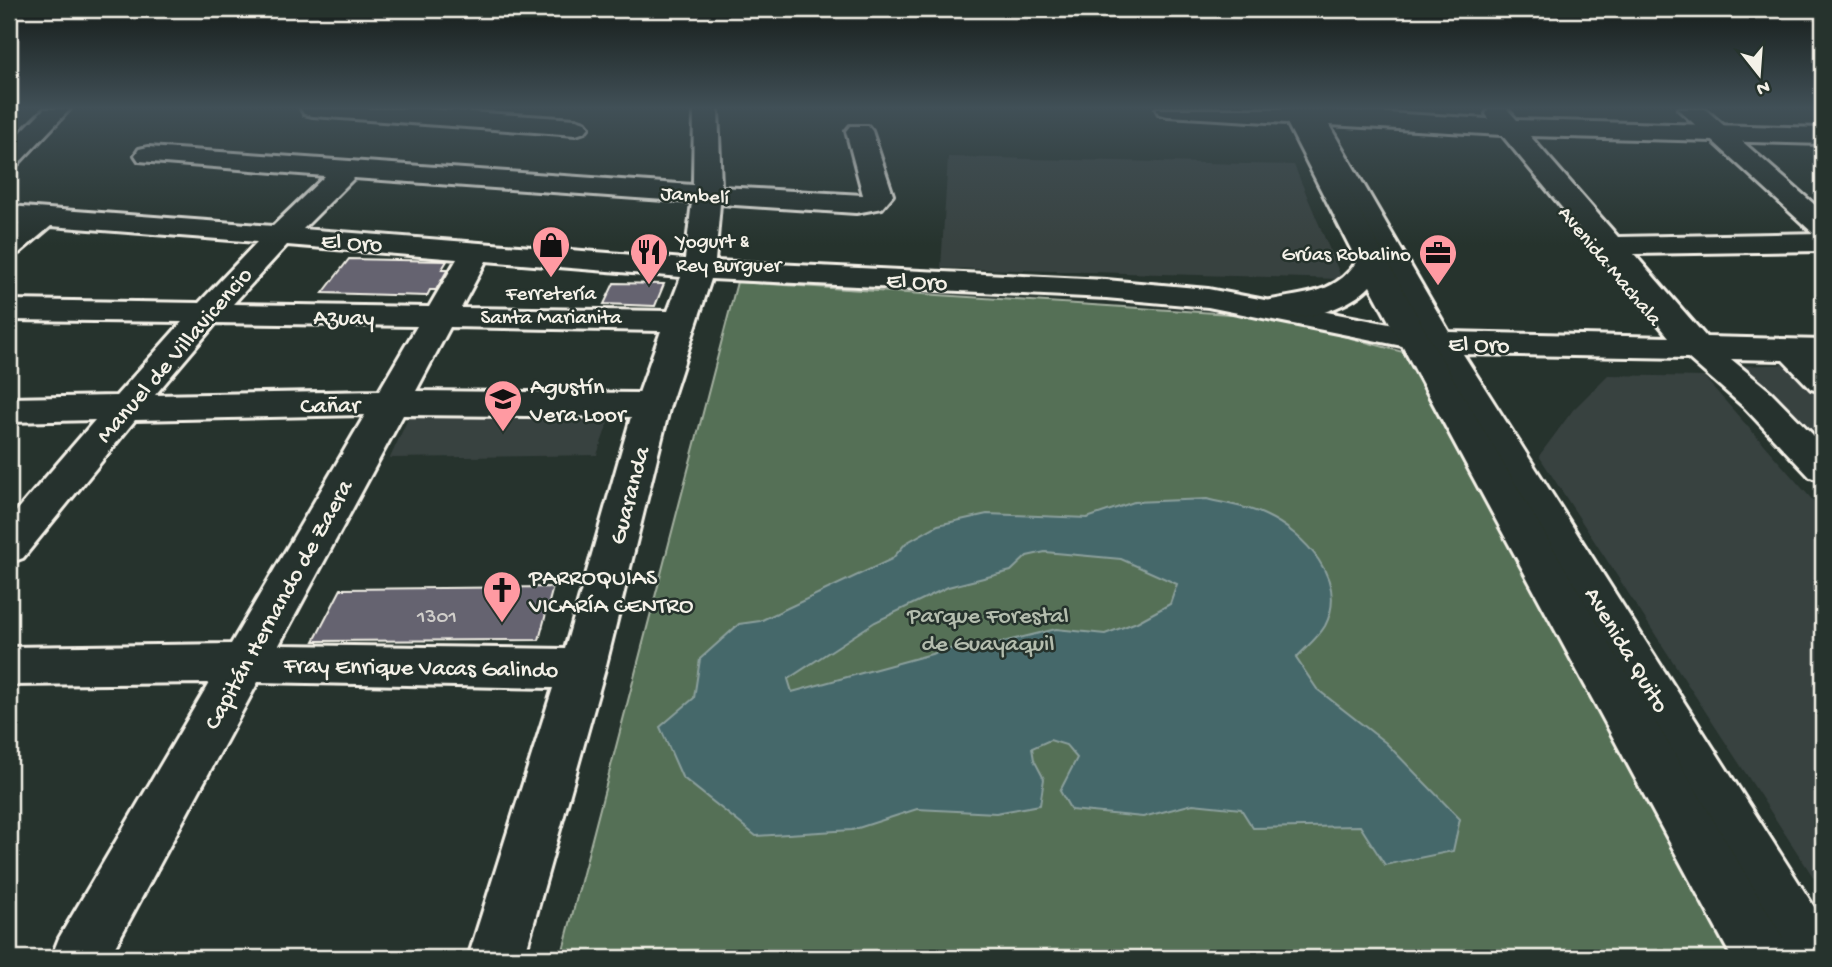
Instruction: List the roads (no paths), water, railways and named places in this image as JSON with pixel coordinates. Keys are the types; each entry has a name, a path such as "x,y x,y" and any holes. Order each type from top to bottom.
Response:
{"street":[{"path":"392,173 411,154"},
{"name":"Guaranda","path":"496,958 582,669 652,405 699,269 707,195 707,154"},
{"name":"Jambelí","path":"148,155 856,205 872,202 879,195 866,154"},
{"path":"1335,154 1371,262 1435,341"},
{"path":"1342,154 1435,341"},
{"name":"Avenida Machala","path":"1524,154 1664,329 1696,347"},
{"name":"Avenida Machala","path":"1527,154 1696,347 1758,400 1823,468"},
{"path":"1741,154 1823,228"},
{"name":"Manuel de Villavicencio","path":"9,547 203,315 276,236 346,170"},
{"name":"El Oro","path":"9,214 699,269 1105,289 1208,299 1273,309 1435,341 1808,350"},
{"path":"9,247 45,216"},
{"path":"1608,246 1823,242"},
{"name":"Capitán Hernando de Zaera","path":"79,958 477,250"},
{"path":"1273,309 1309,304 1339,294 1360,279 1371,262"},
{"name":"Azuay","path":"9,310 680,321"},
{"name":"Avenida Quito","path":"1435,341 1763,958"},
{"name":"Avenida Quito","path":"1435,341 1506,447 1814,958"},
{"path":"1808,350 1823,381"},
{"name":"Cañar","path":"9,410 391,403 652,405"},
{"name":"Fray Enrique Vacas Galindo","path":"9,666 244,663 582,669"}],"water":[{"path":"1207,499 1243,507 1280,523 1307,546 1327,575 1331,609 1325,626 1296,658 1317,689 1386,743 1460,819 1453,851 1385,865 1360,826 1253,828 1241,809 1193,804 1143,817 1071,810 1060,791 1077,758 1066,745 1050,740 1032,748 1034,760 1044,779 1040,805 996,813 917,809 852,830 756,836 682,777 660,727 694,698 700,659 739,624 760,621 892,559 906,543 938,525 987,514 1087,518 1134,502","holes":["1045,552 1121,559 1177,584 1170,604 1137,622 1105,634 1056,629 995,644 961,646 792,692 788,679 875,622 948,587 1011,571 1027,556"]}],"place":[{"name":"Ferretería Santa Marianita","path":"551,279"},
{"name":"Yogurt & Rey Burguer","path":"649,286"},
{"name":"Grúas Robalino","path":"1438,287"},
{"name":"Agustín Vera Loor","path":"503,433"},
{"name":"PARROQUIAS VICARÍA CENTRO","path":"502,624"}],"park label":[{"name":"Parque Forestal de Guayaquil","path":"988,628"}]}
